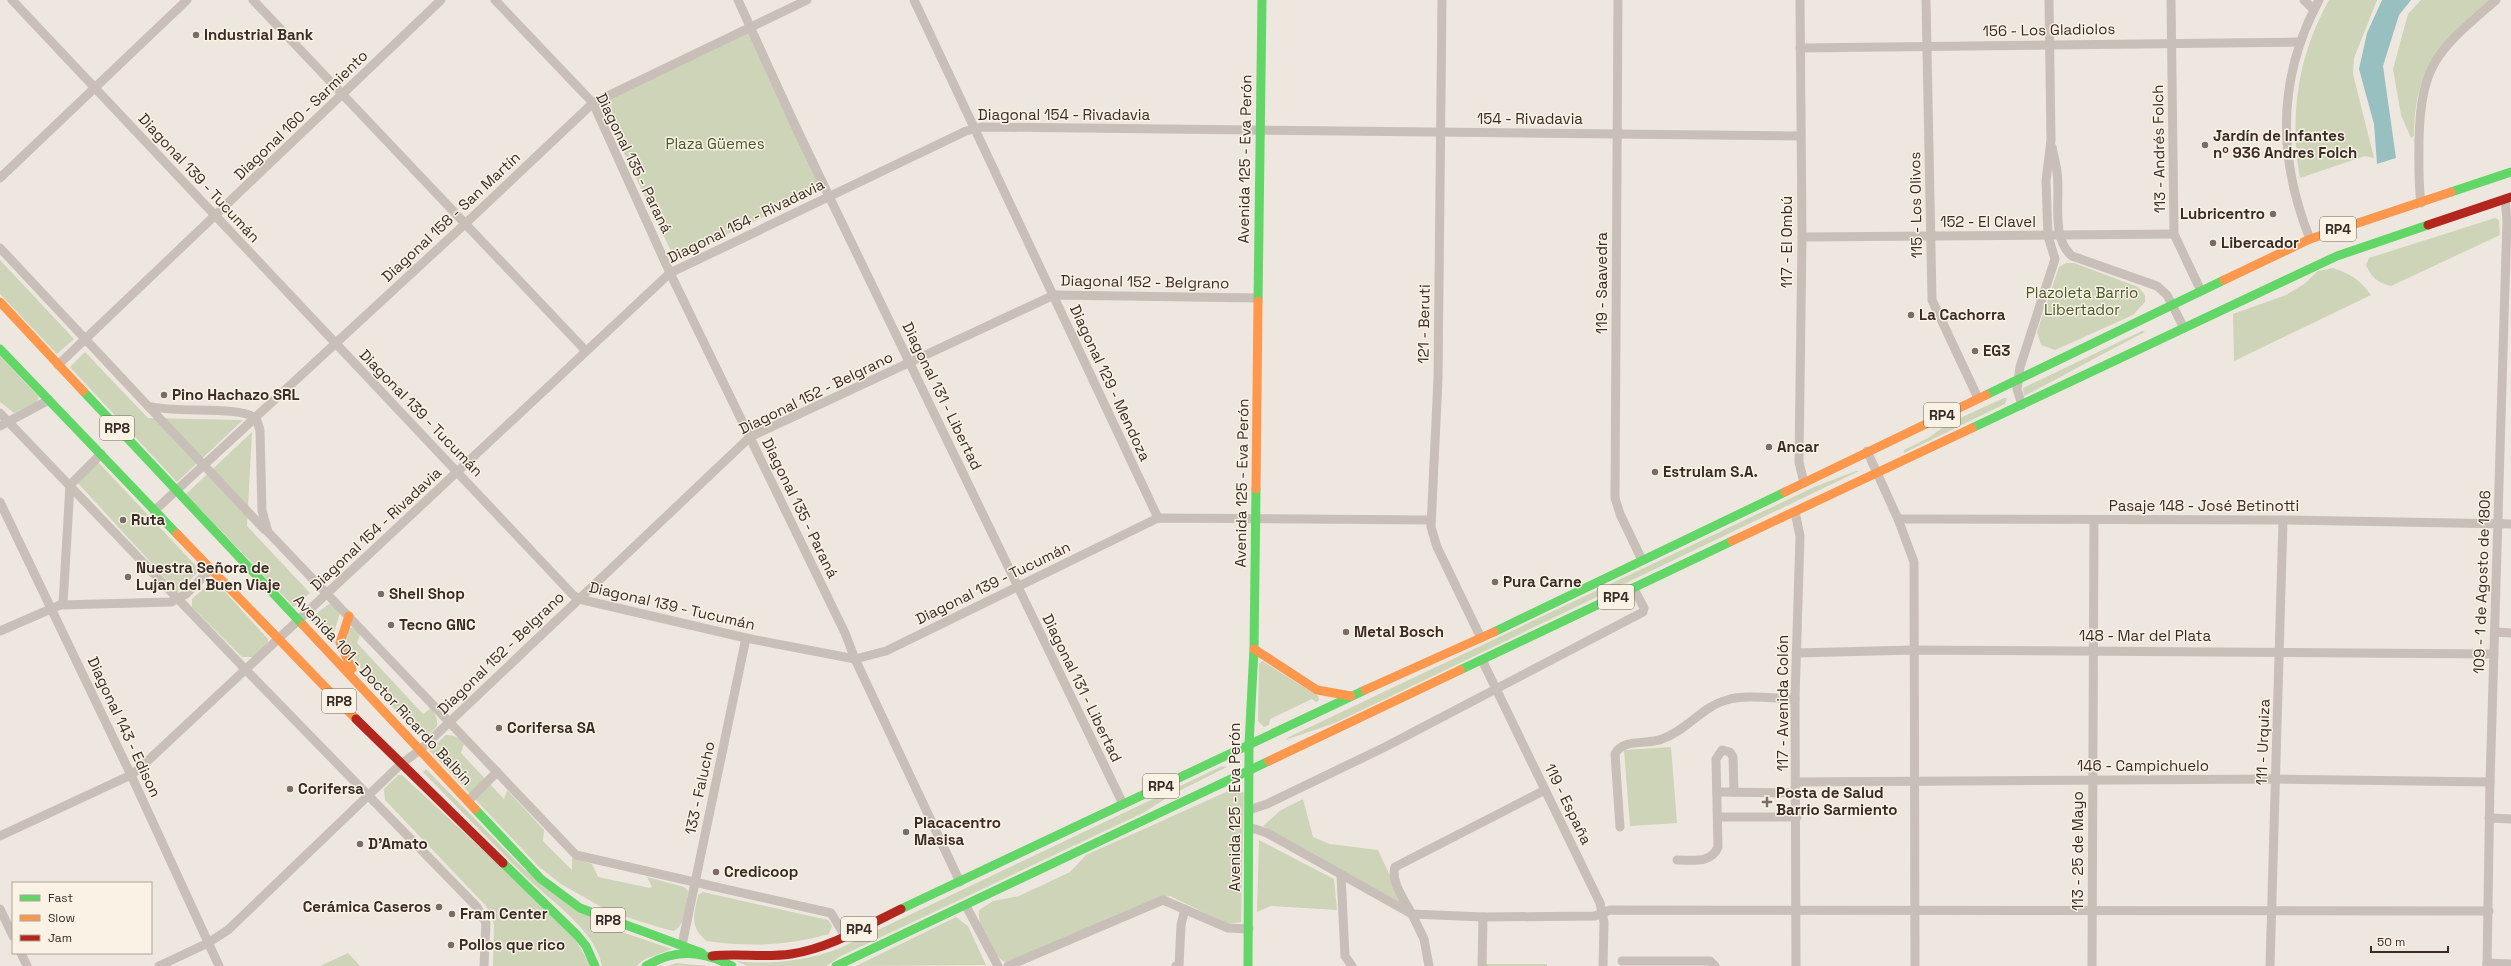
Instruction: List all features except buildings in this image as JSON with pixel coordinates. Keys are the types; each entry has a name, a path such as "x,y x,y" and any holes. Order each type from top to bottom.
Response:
{"main road":[{"name":"Avenida 125 - Eva Perón","path":"1248,966 1249,744 1254,649 1262,0"},
{"name":"RP4","path":"712,956 733,953 788,954 814,948 845,936 1351,696 1481,638 2310,239 2342,227 2421,203 2511,172"},
{"name":"RP4","path":"836,966 966,906 1249,769 2337,256 2508,198"},
{"name":"Avenida 101 - Doctor Ricardo Balbín","path":"0,302 176,491 300,620 526,865 561,896 598,916 682,944 702,953"},
{"name":"RP8","path":"0,349 277,639 401,764 577,935 586,946 595,966"},
{"path":"349,616 340,643 355,679"},
{"path":"1254,649 1317,690 1351,696"},
{"name":"RP4","path":"646,966 672,956 702,953 712,956 732,966"}],"street":[{"name":"Diagonal 139 - Tucumán","path":"12,0 457,472 579,599 746,638 855,659 886,651 1158,518 1431,520"},
{"path":"0,178 187,0"},
{"path":"253,0 585,350"},
{"name":"Diagonal 160 - Sarmiento","path":"58,365 441,0"},
{"name":"Diagonal 135 - Paraná","path":"495,0 593,103 670,273 845,633 855,659 960,882"},
{"name":"Diagonal 131 - Libertad","path":"738,0 1017,587 1123,804"},
{"name":"Diagonal 158 - San Martín","path":"154,511 336,344 593,103 750,26 807,0"},
{"name":"Diagonal 129 - Mendoza","path":"914,0 1158,518"},
{"name":"121 - Beruti","path":"1442,0 1438,379 1431,520 1437,547 1481,638"},
{"name":"119 - Saavedra","path":"1618,0 1615,498 1620,514 1642,560"},
{"name":"117 - El Ombú","path":"1800,0 1802,237 1799,462 1804,483"},
{"name":"115 - Los Olivos","path":"1926,0 1932,237 1931,290 1934,309 1978,398"},
{"path":"2022,405 2017,389 2018,379 2054,267 2055,259 2048,236 2046,173 2051,140 2049,0"},
{"name":"113 - Andrés Folch","path":"2171,0 2174,234 2200,291"},
{"path":"2304,0 2314,10"},
{"path":"2310,239 2297,204 2286,140 2288,94 2299,42 2319,0"},
{"path":"2421,203 2418,184 2420,106 2429,74 2434,62 2456,36 2496,0"},
{"name":"156 - Los Gladiolos","path":"1800,48 2299,42"},
{"name":"Diagonal 154 - Rivadavia","path":"0,836 131,775 246,670 277,639 328,594 585,350 670,273 830,195 974,128 1260,130"},
{"name":"154 - Rivadavia","path":"1260,130 1800,136"},
{"path":"2051,140 2058,172 2060,235 2064,248 2072,256 2157,286 2167,294 2184,328"},
{"name":"109 - 1 de Agosto de 1806","path":"2487,964 2490,782 2508,198"},
{"name":"152 - El Clavel","path":"1802,237 2174,234"},
{"path":"0,248 204,465 576,854 694,883 831,914 845,936"},
{"name":"Diagonal 152 - Belgrano","path":"159,966 208,943 228,930 401,764 420,750 750,437 1054,295 1258,298"},
{"path":"4,424 49,400"},
{"path":"148,406 163,410 242,412 256,418 260,430 262,511 268,532"},
{"path":"2501,408 2511,408"},
{"path":"0,413 4,424 70,485 178,600 483,915 486,923 484,966"},
{"path":"1867,451 1878,472 1898,519 1914,562 1916,780 1915,966"},
{"path":"63,604 70,485 101,454"},
{"name":"Diagonal 143 - Edison","path":"0,502 131,775 219,966"},
{"name":"117 - Avenida Colón","path":"1795,512 1800,536 1795,699 1797,782 1796,966"},
{"name":"Pasaje 148 - José Betinotti","path":"1898,519 2283,520 2511,524"},
{"name":"113 - 25 de Mayo","path":"2092,966 2094,520"},
{"name":"111 - Urquiza","path":"2270,966 2283,520"},
{"path":"0,631 51,607 63,604 164,603 178,600 210,570"},
{"path":"1249,810 1267,804 1385,747 1643,612 1634,588"},
{"path":"2495,632 2511,633"},
{"name":"133 - Falucho","path":"682,944 746,638"},
{"name":"148 - Mar del Plata","path":"1796,653 1914,650 2093,650 2494,654"},
{"name":"119 - España","path":"1482,660 1604,912 1603,966"},
{"path":"1620,827 1615,754 1618,748 1624,745 1661,740 1676,733 1726,700 1795,699"},
{"path":"1677,860 1704,860 1711,858 1718,847 1716,759 1717,753 1725,750 1730,752 1733,757 1734,792"},
{"path":"468,801 497,772"},
{"name":"146 - Campichuelo","path":"1797,782 1916,780 2275,779 2490,782"},
{"path":"1429,966 1424,939 1395,879 1393,873 1395,867 1545,790"},
{"path":"1717,792 1797,793"},
{"path":"1718,817 1796,817"},
{"path":"2490,818 2511,818"},
{"path":"1249,827 1267,833 1412,914 1483,917 1595,916 1610,910 2489,911"},
{"path":"1341,875 1345,956 1347,962 1352,966"},
{"path":"1008,966 1155,902 1163,900 1228,928 1249,929"},
{"path":"966,906 998,966"},
{"path":"0,909 12,934"},
{"path":"1178,966 1180,925 1185,909"},
{"path":"1482,966 1483,917"},
{"path":"21,954 27,966"},
{"path":"1622,961 1710,961 1715,966"},
{"path":"2487,964 2511,964"}],"green space":[{"path":"2329,0 2377,0 2354,58 2353,74 2374,158 2365,156 2300,178 2296,132 2296,109 2299,86 2303,64 2310,42 2318,21"},
{"path":"2421,0 2490,0 2457,29 2433,58 2425,74 2419,92 2415,112 2414,136 2411,138 2401,115 2393,69 2408,14"},
{"name":"Plaza Güemes","path":"755,29 829,186 675,259 600,103"},
{"path":"2495,218 2499,220 2500,235 2391,286 2376,279 2370,273 2366,265 2369,258"},
{"path":"0,260 74,339 57,354 0,294"},
{"name":"Plazoleta Barrio Libertador","path":"2066,263 2074,263 2138,287 2145,295 2145,302 2133,315 2055,350 2041,345 2037,332 2059,267"},
{"path":"2333,268 2355,278 2371,295 2234,361 2233,314 2286,295 2304,284 2318,271"},
{"path":"2142,331 2145,331 2024,396 2023,388"},
{"path":"85,352 148,418 243,420 177,482 70,367"},
{"path":"0,356 39,397 37,402 14,413 0,402"},
{"path":"2007,398 2005,404 1904,453 1904,450 1930,437 1947,424"},
{"path":"252,432 247,526 310,593 294,607 186,494"},
{"path":"98,462 200,570 178,592 76,481"},
{"path":"1859,471 1335,723 1285,740 1814,487"},
{"path":"212,581 216,582 268,639 268,642 253,657 242,657 192,607 192,599"},
{"path":"329,604 335,605 340,613 334,632 335,644 313,622 313,616"},
{"path":"355,627 361,632 357,643 423,714 431,708 437,721 437,726 433,731 424,736 417,735 366,676 346,644 349,628"},
{"path":"1262,661 1318,696 1319,700 1316,702 1312,699 1270,719 1269,725 1264,727 1258,721 1259,664"},
{"path":"446,735 454,736 461,740 464,744 461,753 504,799 507,790 544,830 543,841 572,870 572,858 592,864 598,877 650,888 652,887 647,877 684,887 688,891 686,908 684,919 678,928 674,931 665,929 610,912 561,884 538,866 429,750"},
{"path":"1671,747 1677,823 1630,826 1624,750"},
{"path":"1222,766 1227,767 1171,795 1145,812 841,956 826,966 747,966 736,961 787,961 838,949"},
{"path":"426,769 524,869 613,929 672,949 645,959 636,966 602,966 598,953 582,929 571,917 526,877 461,811 423,772"},
{"path":"398,775 402,775 570,931 591,966 493,966 494,924 486,906 385,800 384,789"},
{"path":"1235,788 1244,793 1241,922 1228,924 1170,896 1157,899 1025,957 1004,962 994,952 980,923 979,910 993,901 1019,896 1070,872 1086,855"},
{"path":"1303,799 1313,837 1330,844 1378,850 1403,904 1263,826 1281,810"},
{"path":"1259,840 1334,879 1337,910 1271,906 1257,912"},
{"path":"703,892 828,920 832,926 829,934 783,943 753,945 706,941 697,930 694,920 698,895"},
{"path":"956,917 968,926 986,965 856,966"},
{"path":"348,953 360,966 320,966"},
{"path":"676,963 707,966 668,966"},
{"path":"1482,964 1547,964 1547,966 1482,966"}],"water":[{"path":"2382,0 2411,0 2399,15 2383,66 2396,158 2377,164 2374,124 2359,69 2367,33"}],"traffic: fast":[{"path":"1258,301 1262,0"},
{"path":"2451,192 2511,172"},
{"path":"1972,428 2337,256 2428,225"},
{"path":"1986,395 2224,280"},
{"path":"0,349 177,534"},
{"path":"83,391 303,625"},
{"path":"1248,966 1249,744 1254,649 1256,489"},
{"path":"1494,632 1785,492"},
{"path":"1460,670 1732,541"},
{"path":"901,909 1365,690"},
{"path":"836,966 1269,761"},
{"path":"475,809 541,879 580,908 702,953"},
{"path":"503,863 577,935 586,946 595,966"},
{"path":"646,966 657,960 678,954 710,957 732,966"}],"traffic: slow":[{"path":"2224,280 2310,239 2451,192"},
{"path":"1256,489 1258,301"},
{"path":"0,302 83,391"},
{"path":"1785,492 1986,395"},
{"path":"1732,541 1972,428"},
{"path":"177,534 356,719"},
{"path":"349,616 340,643 352,669"},
{"path":"303,625 475,809"},
{"path":"1365,690 1494,632"},
{"path":"1254,649 1317,690 1351,696"},
{"path":"1269,761 1460,670"}],"traffic: jam":[{"path":"2428,225 2511,197"},
{"path":"356,719 503,863"},
{"path":"712,956 781,955 805,951 848,936 901,909"}],"place":[{"name":"Industrial Bank","path":"196,35"},
{"name":"Jardín de Infantes nº 936 Andres Folch","path":"2205,145"},
{"name":"Lubricentro","path":"2273,214"},
{"name":"Libercador","path":"2213,243"},
{"name":"La Cachorra","path":"1911,315"},
{"name":"EG3","path":"1975,351"},
{"name":"Pino Hachazo SRL","path":"164,395"},
{"name":"Ancar","path":"1769,447"},
{"name":"Estrulam S.A.","path":"1655,472"},
{"name":"Ruta","path":"123,520"},
{"name":"Nuestra Señora de Lujan del Buen Viaje","path":"128,577"},
{"name":"Pura Carne","path":"1495,582"},
{"name":"Shell Shop","path":"381,594"},
{"name":"Tecno GNC","path":"391,625"},
{"name":"Metal Bosch","path":"1346,632"},
{"name":"Corifersa SA","path":"499,728"},
{"name":"Corifersa","path":"290,789"},
{"name":"Posta de Salud Barrio Sarmiento","path":"1767,802"},
{"name":"Placacentro Masisa","path":"906,832"},
{"name":"D'Amato","path":"360,844"},
{"name":"Credicoop","path":"716,872"},
{"name":"Cerámica Caseros","path":"439,907"},
{"name":"Fram Center","path":"452,914"},
{"name":"Pollos que rico","path":"451,945"}]}
